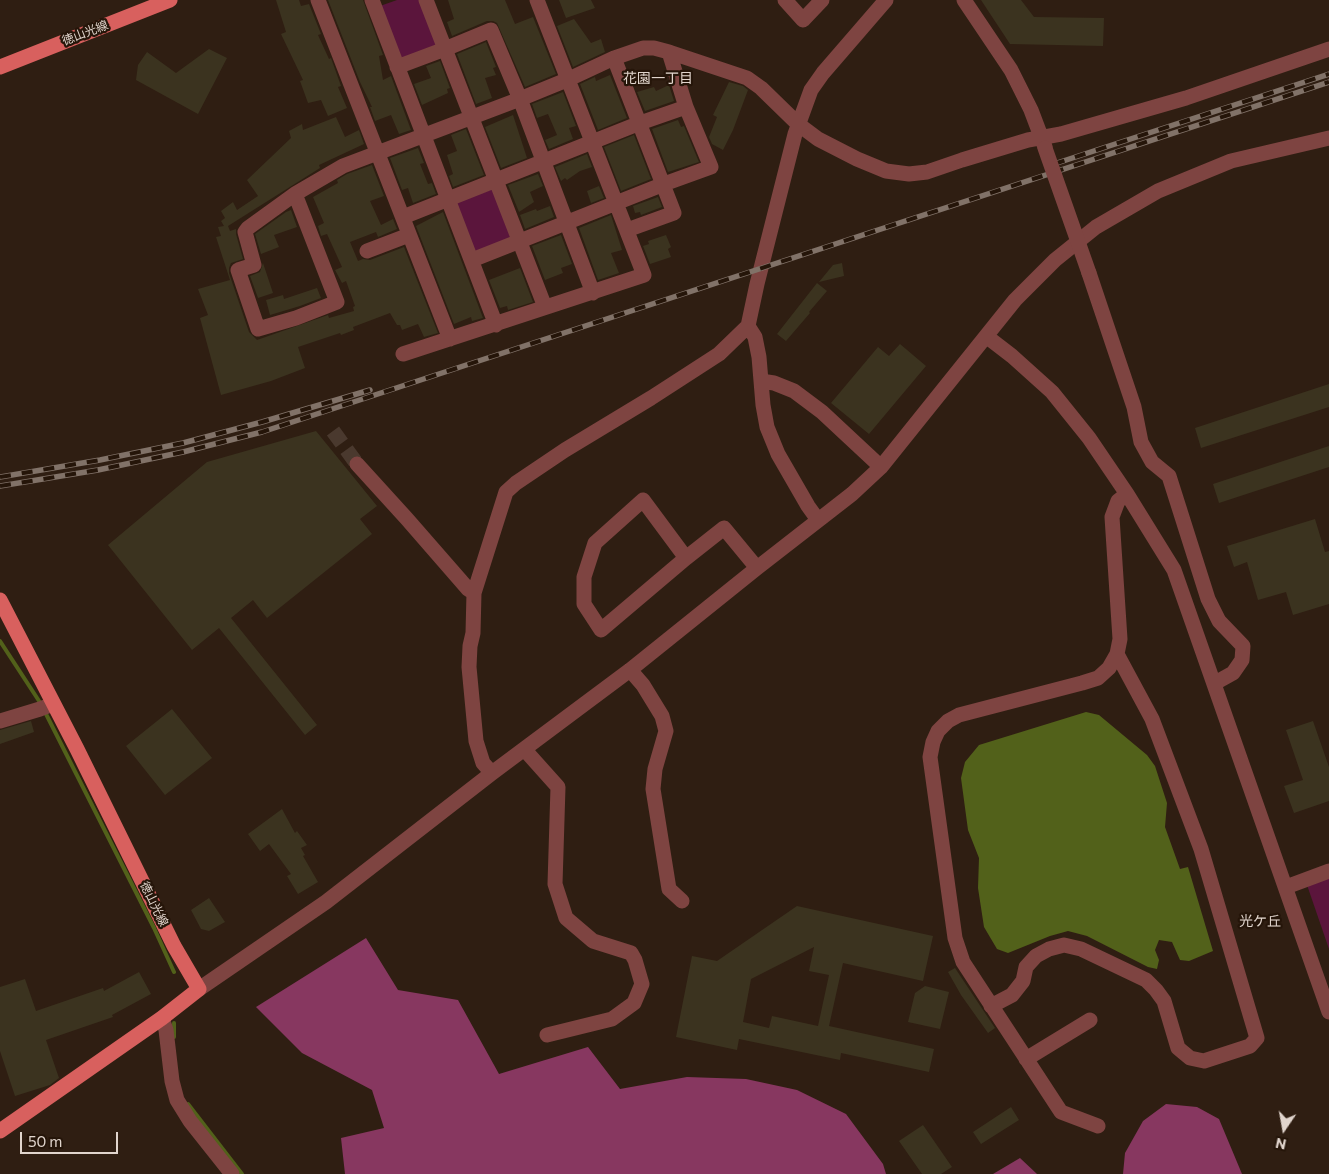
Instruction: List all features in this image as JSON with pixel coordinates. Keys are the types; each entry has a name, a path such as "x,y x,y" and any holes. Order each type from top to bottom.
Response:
{"main road":[{"name":"徳山光線","path":"0,67 170,0"},
{"name":"徳山光線","path":"0,600 52,704 77,749 174,946 199,990"},
{"path":"0,1131 199,990"}],"street":[{"path":"318,0 450,339"},
{"path":"426,0 470,118 545,307"},
{"path":"403,354 644,275 537,0"},
{"path":"785,0 803,20 822,0"},
{"path":"492,773 483,763 476,741 469,667 474,593 506,492 516,483 565,450 719,354 748,326 798,124 811,90 823,73 886,0"},
{"path":"964,0 1011,70 1031,110 1134,407 1141,442 1152,462 1169,476 1208,599 1219,621 1243,646 1242,660 1233,673 1215,683"},
{"path":"377,2 397,66 496,324"},
{"path":"397,66 490,30 520,99 593,292"},
{"path":"295,194 337,302 296,318 258,329 238,270 254,265 245,232 248,228 295,194 343,166 520,99 614,58 643,48 654,48 669,52 747,78 762,88 798,124 818,139 886,171 909,174 927,172 972,157 1044,143 1061,134 1186,98 1329,49"},
{"path":"472,260 711,167 686,107 669,52"},
{"path":"614,58 674,213 627,230"},
{"path":"403,217 544,163 640,123 686,107"},
{"path":"199,990 326,902 492,773 630,670 852,494 881,467 1015,300 1054,260 1096,227 1158,191 1231,161 1329,138"},
{"path":"367,252 409,235"},
{"path":"748,326 755,337 759,357 767,427 778,454 818,520"},
{"path":"986,336 1012,356 1052,392 1089,438 1127,494 1174,570 1329,1012"},
{"path":"761,381 774,383 794,391 822,412 881,467"},
{"path":"357,464 468,589 474,593"},
{"path":"1098,1126 1061,1112 963,962 955,938 930,757 933,742 938,731 948,721 959,715 1098,678 1109,668 1117,654 1120,639 1112,517 1118,501 1127,494"},
{"path":"686,558 643,500 595,543 584,577 584,604 601,630 724,528 757,568"},
{"path":"992,1006 1012,995 1023,981 1026,967 1036,956 1049,949 1064,945 1081,949 1146,980 1164,1001 1178,1048 1190,1058 1204,1061 1250,1046 1257,1038 1201,849 1152,719 1117,654"},
{"path":"630,670 643,685 662,716 666,731 655,769 653,789 669,889 682,901"},
{"path":"0,721 52,704"},
{"path":"524,750 558,786 555,884 566,918 594,941 631,953 642,984 634,1003 612,1019 547,1035"},
{"path":"1286,887 1329,871"},
{"path":"162,1018 166,1030 172,1081 177,1100 190,1121 232,1174"},
{"path":"1026,1059 1090,1020"}],"shaded area":[{"path":"397,0 420,0 438,47 400,61 380,6"},
{"path":"493,189 513,241 474,256 454,203"},
{"path":"1086,712 1099,715 1147,755 1155,766 1167,803 1165,827 1180,869 1188,867 1213,951 1189,961 1180,960 1172,942 1159,940 1155,950 1159,960 1157,969 1148,967 1087,936 1068,931 1050,936 1008,953 997,949 984,927 978,888 979,858 968,830 961,778 965,762 979,745"},
{"path":"1329,877 1329,949 1307,885"},
{"path":"366,938 398,990 458,1000 499,1074 588,1047 620,1089 687,1077 746,1079 797,1090 846,1114 883,1164 886,1174 345,1174 341,1138 384,1128 372,1090 302,1053 256,1007"},
{"path":"1166,1104 1197,1107 1219,1119 1242,1174 1123,1174 1125,1153 1143,1121"},
{"path":"1020,1158 1037,1174 993,1174"}],"building":[{"path":"276,0 299,0 301,6 309,4 321,34 318,35 329,59 331,58 341,86 338,87 347,108 328,116 321,100 308,103 300,81 303,80 281,34 286,32"},
{"path":"328,0 363,0 383,55 379,56 383,80 391,76 411,130 399,134 391,115 375,121 370,107 372,107 360,82"},
{"path":"448,0 505,0 515,24 533,17 556,74 525,87 497,23 487,21 452,36 447,22 454,19"},
{"path":"559,0 591,0 595,8 566,18"},
{"path":"981,0 1021,0 1034,17 1104,18 1103,46 1010,44"},
{"path":"574,19 591,43 601,39 605,52 573,67 557,26"},
{"path":"486,42 496,67 493,68 496,75 485,78 492,98 476,104 457,54"},
{"path":"209,49 227,58 198,114 136,80 138,65 147,52 176,73"},
{"path":"440,61 450,88 447,89 448,93 422,105 414,84 431,78 426,66"},
{"path":"610,75 627,118 598,130 580,84 595,77 596,81"},
{"path":"729,82 743,86 748,90 733,130 723,150 712,144 709,137 717,117 713,115"},
{"path":"669,85 674,101 645,111 637,92 654,87 656,91"},
{"path":"563,92 576,126 569,128 573,139 549,149 545,140 557,135 548,114 537,118 532,104"},
{"path":"513,115 527,158 501,168 485,127"},
{"path":"336,117 345,137 359,130 364,144 319,165 320,168 228,226 230,231 236,229 243,259 231,263 229,273 249,332 257,340 328,315 329,318 354,311 353,307 355,306 346,281 342,283 335,270 342,267 327,234 321,236 318,226 324,223 313,197 338,183 337,180 347,174 372,165 384,196 370,201 381,225 393,219 397,229 378,237 376,232 350,242 358,261 363,259 370,260 404,247 438,333 424,337 418,324 402,330 390,313 353,327 354,330 341,335 340,333 298,347 305,368 271,381 221,395 200,318 208,315 198,289 230,280 216,237 221,236 218,227 224,226 221,221 225,218 221,211 233,202 237,210 258,196 247,180 291,138 289,131 302,124 303,130"},
{"path":"678,120 681,127 684,126 699,162 668,172 652,129"},
{"path":"466,129 484,175 453,187 449,176 453,174 447,155 457,151 451,135"},
{"path":"634,135 651,179 621,191 604,147"},
{"path":"418,148 424,163 420,164 428,184 432,183 436,194 413,203 408,188 402,190 390,158"},
{"path":"587,154 592,167 580,171 567,180 565,178 561,181 555,167"},
{"path":"538,174 543,186 530,192 534,202 519,212 508,185"},
{"path":"599,186 604,198 591,203 587,191"},
{"path":"658,197 662,207 641,215 640,212 635,213 633,206"},
{"path":"550,206 554,217 525,229 520,215"},
{"path":"291,210 297,227 274,235 279,247 261,254 255,234"},
{"path":"443,212 483,318 472,321 471,317 454,324 416,226"},
{"path":"611,215 622,250 611,253 619,273 598,280 579,228"},
{"path":"561,235 572,264 561,268 563,273 545,280 532,246"},
{"path":"666,235 671,247 668,249 671,257 650,264 643,246 649,244 648,241"},
{"path":"263,263 273,293 258,298 250,276 260,272"},
{"path":"842,263 844,276 819,282 833,265"},
{"path":"520,268 533,302 508,310 507,306 500,308 489,280"},
{"path":"817,283 827,291 786,341 777,334"},
{"path":"317,288 321,298 270,315 266,300 283,295 284,299"},
{"path":"900,344 926,366 869,434 831,403 878,347 889,356"},
{"path":"1329,384 1329,407 1201,448 1195,428"},
{"path":"316,431 377,506 360,519 372,534 267,618 253,600 231,618 317,725 305,735 219,628 192,650 108,545 207,462"},
{"path":"1329,446 1329,467 1219,503 1213,484"},
{"path":"1315,519 1325,552 1329,551 1329,604 1293,615 1286,592 1258,600 1247,562 1234,567 1227,546"},
{"path":"172,709 212,758 165,795 126,746"},
{"path":"31,721 34,732 0,744 0,730"},
{"path":"1313,721 1329,767 1329,801 1294,813 1284,786 1303,780 1286,730"},
{"path":"282,809 295,833 297,831 307,845 301,848 305,855 303,856 318,882 298,894 287,876 291,874 269,844 260,851 248,834"},
{"path":"209,898 225,922 209,931 201,929 191,910"},
{"path":"797,906 933,936 923,981 843,963 829,1026 934,1049 929,1072 841,1053 840,1060 739,1039 737,1050 676,1037 692,956 717,961","holes":["814,947 809,971 829,975 818,1026 772,1016 769,1028 743,1022 751,979"]},
{"path":"955,968 995,1028 988,1033 961,995 948,972"},
{"path":"139,972 151,994 112,1015 113,1017 46,1040 59,1078 50,1085 15,1096 0,1051 0,987 25,979 36,1011 103,988 104,991"},
{"path":"925,986 949,992 940,1029 908,1022 915,993"},
{"path":"1011,1107 1019,1120 981,1144 973,1132"},
{"path":"923,1125 952,1167 941,1174 922,1174 899,1141"}],"waterway":[{"path":"0,641 41,704"},
{"path":"45,712 154,928 174,972"},
{"path":"174,1023 174,1037"},
{"path":"188,1104 242,1174"}],"tunnel":[{"path":"333,431 357,464"}],"railway":[{"path":"1054,164 1329,74"},
{"path":"0,486 98,470 183,452 262,432 1329,82"},
{"path":"0,477 100,460 183,443 370,390"}],"district":[{"name":"花園一丁目","path":"658,78"},
{"name":"光ケ丘","path":"1260,921"}]}
